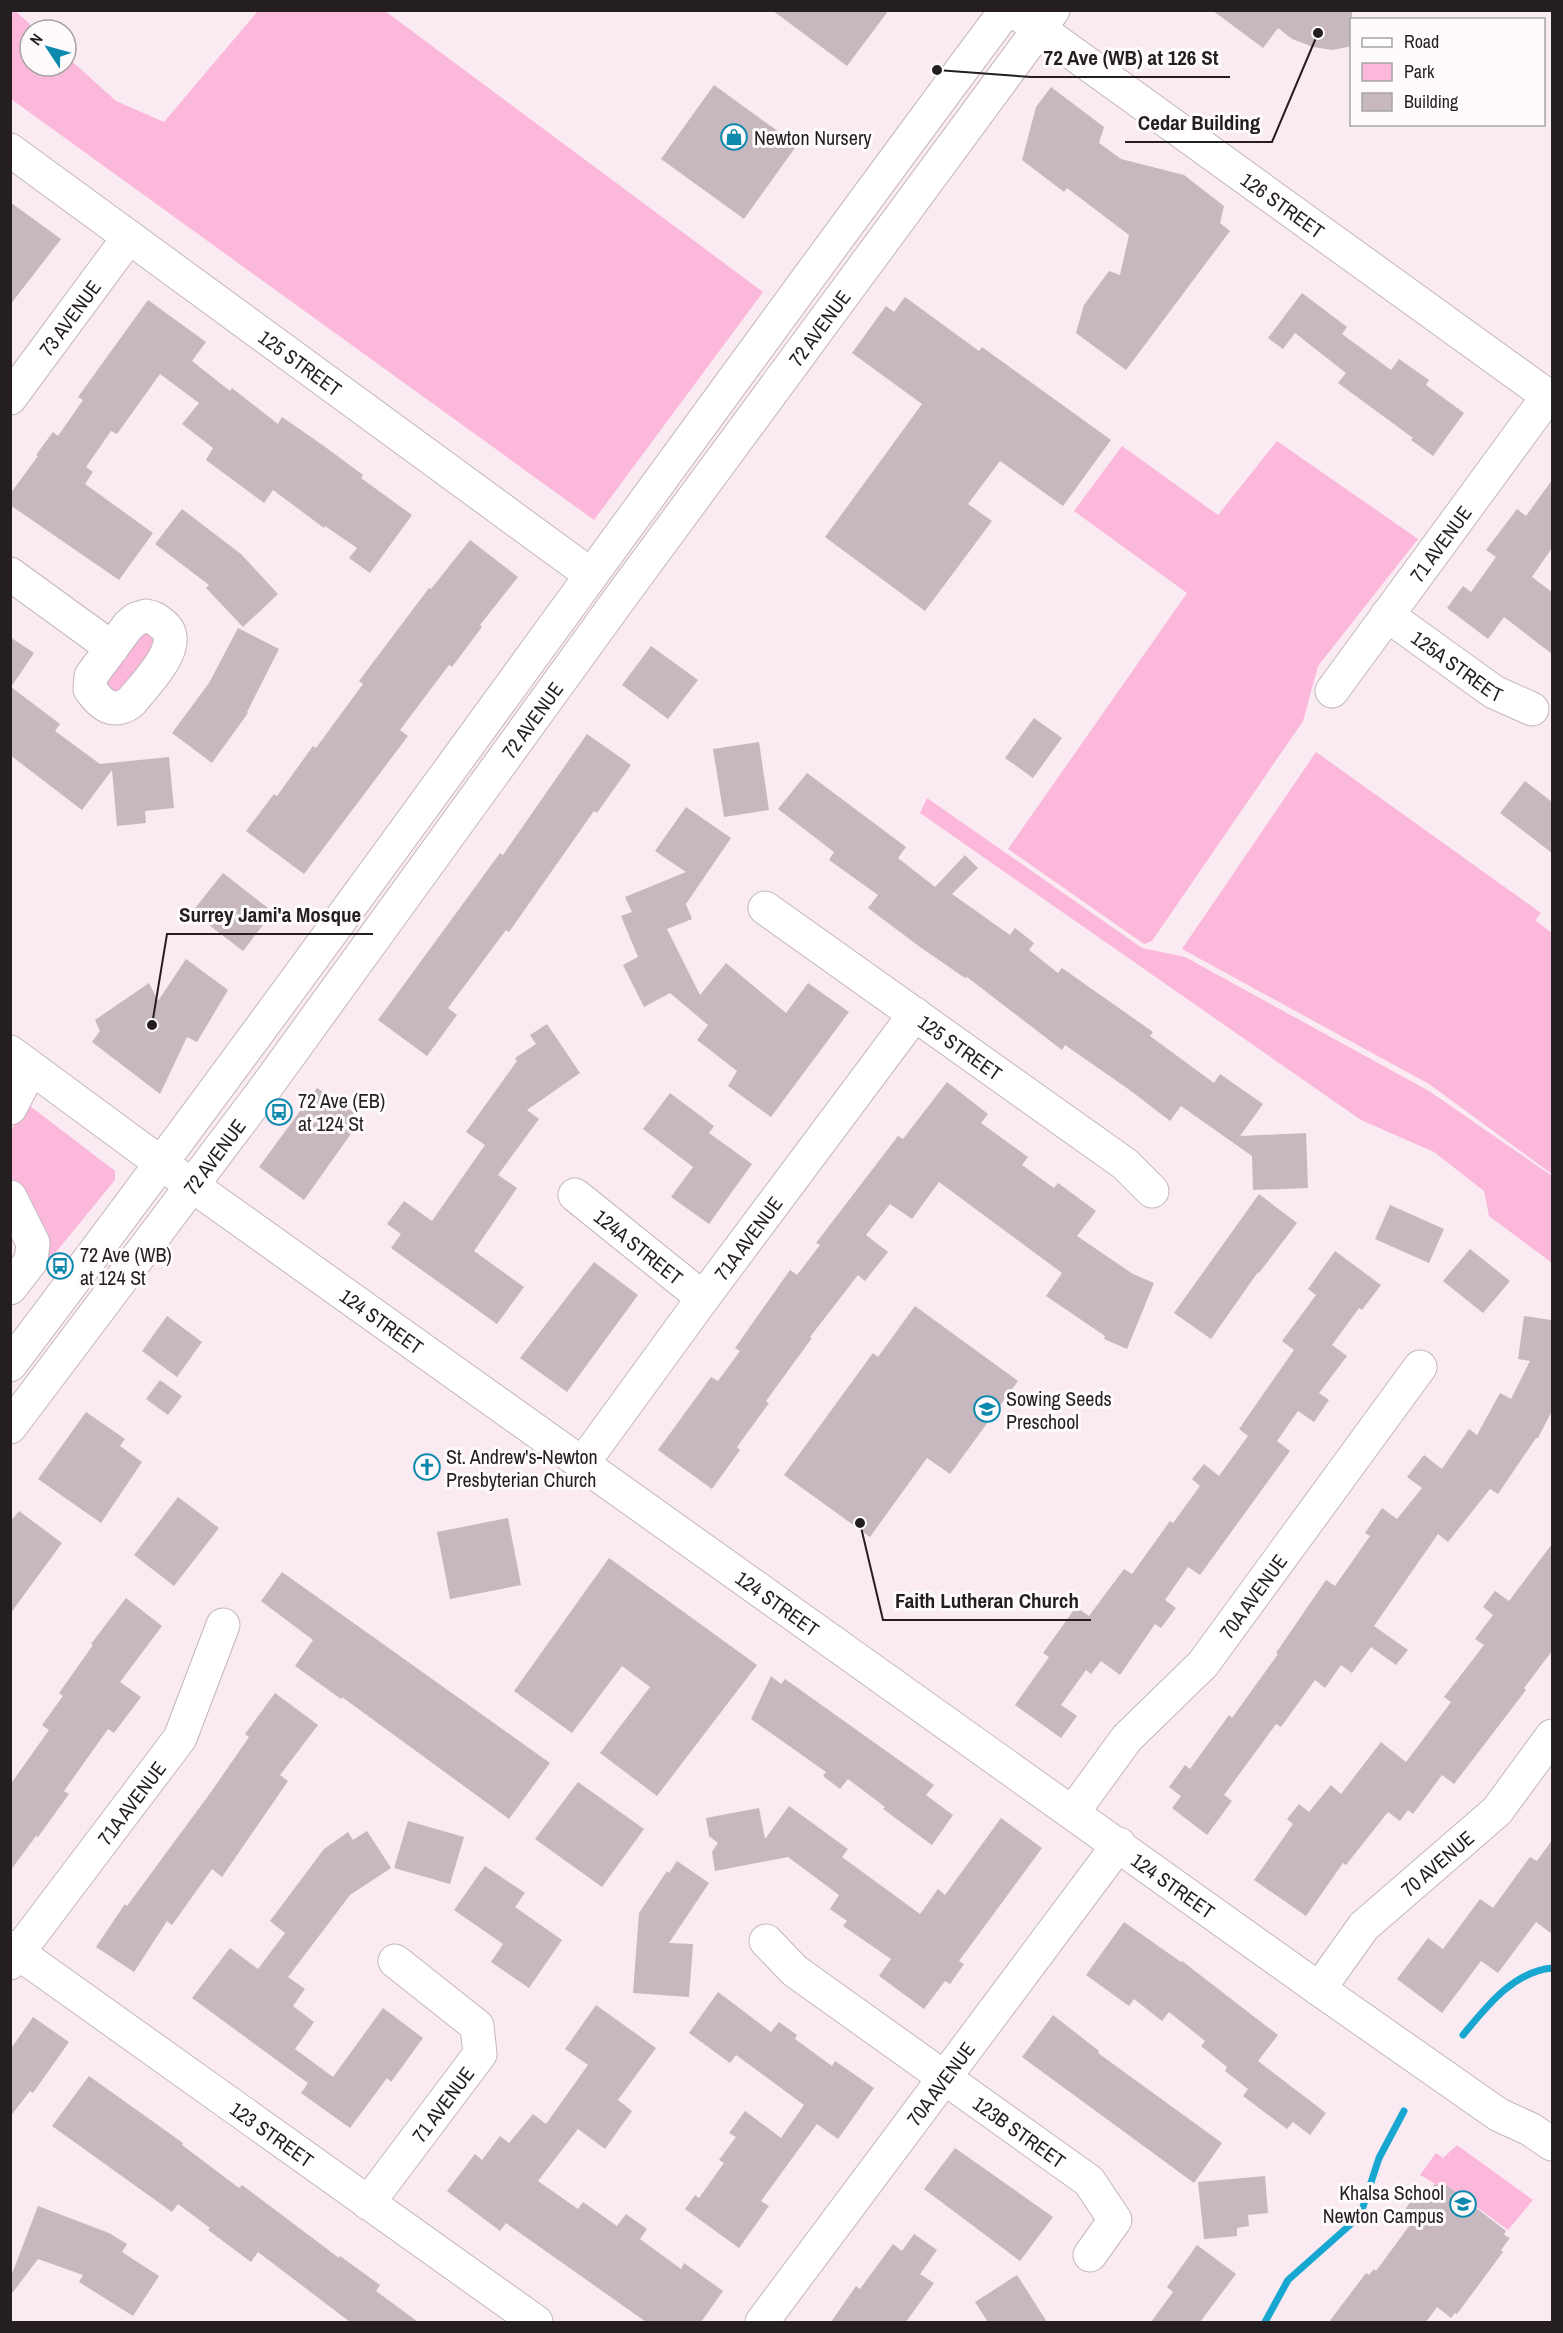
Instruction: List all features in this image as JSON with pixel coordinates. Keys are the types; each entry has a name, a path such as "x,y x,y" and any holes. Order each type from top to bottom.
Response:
{"street":[{"name":"72 AVENUE","path":"10,1365 162,1164 1006,10"},
{"name":"126 STREET","path":"1013,10 1046,20 1550,397"},
{"name":"72 AVENUE","path":"10,1427 193,1186 620,598 1046,20"},
{"name":"125 STREET","path":"10,150 591,575"},
{"name":"73 AVENUE","path":"10,398 129,237"},
{"name":"71 AVENUE","path":"1332,691 1550,397"},
{"path":"10,574 112,648"},
{"name":"125A STREET","path":"1387,615 1494,692 1532,709"},
{"name":"125 STREET","path":"765,908 1125,1164 1152,1191"},
{"name":"71A AVENUE","path":"583,1463 915,1014"},
{"name":"124 STREET","path":"21,1060 162,1164 1119,1844 1319,1989 1498,2115 1530,2129 1552,2144"},
{"path":"10,1108 21,1060"},
{"name":"124A STREET","path":"575,1195 703,1298"},
{"path":"10,1197 33,1243 31,1261 10,1288"},
{"name":"70A AVENUE","path":"1073,1812 1127,1738 1203,1664 1420,1367"},
{"name":"71A AVENUE","path":"13,1954 180,1738 222,1625"},
{"name":"70 AVENUE","path":"1319,1989 1364,1926 1497,1810 1552,1736"},
{"name":"70A AVENUE","path":"762,2322 1119,1844"},
{"name":"123B STREET","path":"766,1941 795,1971 1089,2181 1115,2220 1090,2255"},
{"name":"123 STREET","path":"13,1954 536,2322"},
{"name":"71 AVENUE","path":"368,2203 480,2054 477,2026 395,1961"},
{"path":"1498,2115 1521,2141 1552,2162"}],"green space":[{"path":"11,10 23,18 18,18 18,78 78,78 78,67 116,101 164,122 258,11 385,11 763,292 594,520 11,99"},
{"path":"1277,441 1418,539 1318,666 1303,721 1152,941 1144,944 1008,849 1187,593 1074,511 1122,446 1218,515"},
{"path":"148,630 157,643 119,695 102,689 139,634"},
{"path":"1316,752 1541,913 1535,920 1552,933 1552,1174 1429,1084 1182,949"},
{"path":"927,798 1142,948 1185,957 1429,1091 1552,1176 1552,1263 1489,1216 1484,1191 1434,1152 1361,1120 920,813"},
{"path":"30,1106 115,1171 115,1180 47,1263 42,1235 32,1206 11,1179 11,1133 15,1122"},
{"path":"1457,2145 1533,2200 1508,2230 1445,2184 1441,2187 1420,2175 1436,2153 1443,2158"}],"building":[{"path":"772,10 889,10 847,66"},
{"path":"1212,10 1352,10 1350,46 1333,50 1313,47 1292,39 1278,28 1263,48"},
{"path":"714,85 797,145 744,219 661,159"},
{"path":"1051,87 1104,127 1099,143 1121,159 1184,175 1224,206 1220,223 1230,231 1126,370 1076,333 1084,305 1109,271 1120,275 1129,235 1067,188 1064,192 1022,160 1036,107"},
{"path":"10,202 61,239 10,305"},
{"path":"1302,293 1347,327 1342,334 1391,370 1399,359 1429,380 1426,385 1464,413 1433,456 1411,440 1413,438 1338,383 1346,373 1295,333 1283,349 1268,338"},
{"path":"905,297 979,351 982,347 1111,440 1063,506 1000,461 968,504 992,521 925,611 825,537 922,404 852,353 886,306 894,312"},
{"path":"148,300 206,342 192,361 230,391 232,388 278,424 282,417 324,446 363,475 361,478 412,515 370,573 349,558 357,548 325,526 324,528 273,490 264,503 206,460 213,448 182,424 199,403 160,374 117,434 111,431 86,467 93,472 85,484 153,533 119,580 10,505 10,494 38,456 36,455 53,432 58,436 83,400 78,397"},
{"path":"1552,480 1552,548 1532,577 1552,592 1552,654 1504,617 1488,639 1447,608 1463,586 1471,592 1496,557 1486,550 1517,509 1526,516"},
{"path":"182,509 241,554 278,594 243,627 206,588 209,585 155,544"},
{"path":"470,540 518,577 480,625 482,627 452,667 449,665 400,730 408,736 304,874 246,831 274,794 277,796 313,746 316,748 363,684 359,681 429,588 431,589"},
{"path":"238,628 279,649 248,713 212,763 172,733 209,683"},
{"path":"10,637 34,653 11,687 60,724 55,731 100,764 169,757 174,808 145,811 146,823 117,826 112,770 82,810 10,755"},
{"path":"651,646 698,680 668,719 622,685"},
{"path":"1034,718 1062,738 1033,778 1005,758"},
{"path":"587,734 631,765 597,813 594,811 509,932 506,930 448,1008 457,1015 427,1056 378,1020 500,853 503,855"},
{"path":"759,742 769,810 724,817 713,749"},
{"path":"807,773 906,847 898,858 935,887 965,855 978,868 952,894 1010,935 1015,928 1034,943 1029,950 1058,973 1062,968 1153,1032 1150,1036 1214,1083 1220,1074 1263,1104 1240,1136 1306,1133 1308,1188 1253,1190 1252,1156 1181,1106 1170,1121 1065,1045 1062,1050 967,977 965,978 920,947 868,908 878,895 829,860 834,852 778,809"},
{"path":"1525,781 1552,802 1552,853 1500,813"},
{"path":"686,807 731,838 686,904 692,919 667,929 700,995 726,963 786,1013 808,983 849,1012 771,1117 728,1086 737,1071 697,1040 708,1025 670,993 644,1007 623,965 638,957 621,916 632,912 625,897 686,872 655,851"},
{"path":"223,873 273,912 243,951 192,912"},
{"path":"186,959 228,990 197,1042 187,1037 160,1094 92,1042 100,1031 95,1020 149,983 158,1001"},
{"path":"547,1024 580,1073 527,1110 539,1119 498,1175 517,1188 474,1251 524,1287 497,1324 391,1248 401,1234 387,1224 404,1201 432,1221 485,1145 466,1132 517,1061 515,1058 536,1044 530,1035"},
{"path":"947,1082 988,1114 981,1123 1028,1157 1022,1165 1054,1188 1058,1183 1096,1211 1077,1236 1133,1274 1154,1283 1127,1349 1104,1339 1105,1336 1046,1296 1062,1273 939,1182 912,1219 890,1204 866,1235 888,1252 865,1281 858,1275 810,1337 812,1338 766,1401 769,1403 737,1447 740,1450 712,1489 658,1450 711,1377 718,1381 740,1351 735,1348 790,1270 797,1275 820,1245 816,1243 898,1136 903,1139"},
{"path":"317,1088 362,1118 304,1200 259,1167"},
{"path":"670,1093 714,1126 709,1133 752,1164 709,1224 671,1197 693,1167 643,1129"},
{"path":"1259,1194 1297,1223 1258,1272 1211,1339 1174,1313"},
{"path":"1390,1205 1444,1229 1429,1263 1375,1239"},
{"path":"1470,1249 1510,1281 1483,1313 1443,1281"},
{"path":"1335,1251 1381,1285 1362,1310 1359,1308 1332,1345 1347,1356 1319,1393 1329,1400 1314,1422 1298,1411 1277,1441 1290,1451 1200,1575 1188,1567 1165,1600 1176,1608 1161,1628 1155,1624 1120,1675 1101,1661 1091,1674 1086,1670 1061,1705 1077,1716 1061,1738 1015,1705 1049,1657 1043,1653 1076,1607 1089,1616 1124,1569 1132,1574 1170,1521 1173,1523 1200,1486 1192,1479 1204,1464 1219,1476 1248,1436 1239,1429 1294,1350 1282,1341 1316,1295 1308,1289"},
{"path":"594,1262 638,1295 567,1392 520,1358"},
{"path":"915,1306 1018,1381 950,1474 927,1458 870,1537 784,1475 873,1353 878,1357"},
{"path":"167,1316 202,1342 177,1377 142,1351"},
{"path":"1524,1316 1552,1320 1552,1411 1538,1438 1498,1494 1490,1489 1448,1542 1438,1534 1374,1626 1408,1650 1396,1665 1371,1647 1352,1673 1341,1665 1325,1688 1315,1680 1281,1727 1276,1724 1224,1795 1232,1801 1207,1835 1172,1808 1181,1796 1169,1787 1185,1765 1190,1769 1229,1715 1232,1718 1278,1654 1276,1653 1326,1580 1335,1586 1370,1536 1365,1533 1382,1508 1397,1519 1422,1488 1407,1477 1424,1455 1442,1469 1469,1429 1477,1435 1500,1393 1511,1399 1530,1361 1518,1359"},
{"path":"160,1380 182,1396 168,1415 146,1399"},
{"path":"86,1412 125,1439 120,1446 142,1462 101,1523 38,1479"},
{"path":"178,1497 219,1528 174,1586 134,1555"},
{"path":"19,1511 62,1543 10,1614 10,1522"},
{"path":"508,1518 521,1585 450,1599 437,1532"},
{"path":"1552,1544 1552,1651 1524,1688 1526,1690 1454,1784 1442,1775 1413,1814 1408,1810 1400,1821 1388,1812 1346,1865 1343,1863 1306,1916 1254,1880 1293,1824 1287,1819 1299,1804 1309,1812 1331,1785 1341,1794 1381,1742 1406,1762 1451,1702 1444,1697 1484,1645 1475,1639 1493,1615 1483,1607 1495,1591 1509,1601"},
{"path":"609,1558 757,1665 657,1796 600,1753 650,1687 622,1666 572,1733 514,1691"},
{"path":"282,1572 550,1763 509,1819 342,1697 341,1699 295,1666 313,1640 261,1601"},
{"path":"126,1598 162,1626 120,1682 141,1697 114,1733 108,1729 64,1791 69,1794 10,1871 10,1785 49,1730 42,1725 63,1696 59,1693 93,1645 91,1644"},
{"path":"771,1676 781,1684 785,1679 934,1785 926,1795 953,1815 932,1845 883,1809 885,1807 848,1779 840,1789 823,1776 826,1772 751,1719"},
{"path":"275,1693 318,1725 280,1775 288,1781 222,1877 212,1869 172,1925 167,1921 134,1972 96,1947 125,1904 127,1906 211,1792 249,1737 245,1734"},
{"path":"578,1782 644,1829 602,1887 535,1839"},
{"path":"789,1806 848,1849 842,1857 920,1914 938,1889 945,1895 1001,1818 1042,1848 959,1961 964,1964 950,1984 945,1981 924,2009 879,1976 891,1959 843,1926 847,1921 830,1909 839,1895 788,1857 715,1871 712,1852 718,1843 709,1836 706,1818 759,1808 765,1839"},
{"path":"408,1821 464,1837 450,1884 394,1868"},
{"path":"367,1831 391,1868 350,1895 288,1977 305,1989 293,2006 314,2022 295,2049 333,2077 383,2008 423,2038 391,2082 387,2078 350,2128 301,2093 308,2083 192,1998 230,1948 258,1969 285,1933 270,1921 324,1849 348,1832 353,1840"},
{"path":"1552,1840 1552,1934 1536,1922 1498,1973 1481,1961 1442,2013 1397,1979 1428,1938 1443,1949 1480,1899 1493,1908 1530,1857 1537,1861"},
{"path":"677,1861 709,1883 669,1943 693,1944 689,1997 633,1993 639,1913 667,1871 669,1873"},
{"path":"485,1866 525,1893 515,1907 562,1940 529,1988 491,1962 503,1944 454,1910"},
{"path":"1124,1922 1182,1961 1278,2035 1258,2061 1326,2113 1310,2135 1293,2122 1287,2129 1243,2096 1248,2089 1225,2071 1227,2067 1201,2046 1205,2041 1169,2012 1162,2021 1134,1999 1129,2006 1086,1975"},
{"path":"718,1992 771,2032 779,2022 797,2035 795,2039 832,2066 835,2061 874,2088 838,2139 817,2124 761,2201 769,2206 739,2248 685,2209 695,2195 699,2198 724,2163 719,2160 736,2137 729,2133 745,2111 781,2138 804,2105 736,2055 730,2063 689,2033"},
{"path":"596,2005 656,2048 618,2100 632,2111 605,2149 578,2129 538,2181 578,2209 583,2202 617,2226 626,2214 647,2229 640,2239 681,2269 684,2263 723,2291 701,2322 646,2322 506,2223 500,2231 447,2191 475,2154 482,2160 500,2136 509,2143 533,2114 546,2124 588,2065 565,2049"},
{"path":"1053,2015 1099,2051 1098,2053 1222,2143 1194,2183 1022,2057"},
{"path":"33,2017 69,2042 33,2093 30,2091 10,2117 10,2050"},
{"path":"89,2076 183,2143 182,2145 239,2188 242,2185 339,2258 340,2256 380,2285 376,2291 418,2322 350,2322 258,2252 251,2262 178,2204 172,2212 52,2126"},
{"path":"955,2148 1053,2217 1020,2261 924,2189"},
{"path":"1265,2176 1268,2213 1248,2215 1249,2226 1237,2228 1237,2236 1204,2239 1198,2182"},
{"path":"1444,2183 1506,2231 1504,2235 1510,2238 1501,2250 1503,2252 1457,2314 1455,2313 1451,2318 1437,2307 1426,2322 1329,2322 1366,2273 1369,2275 1374,2269 1376,2271 1415,2218 1404,2211 1420,2188 1427,2194 1435,2184 1441,2187"},
{"path":"38,2206 109,2233 127,2244 122,2252 159,2276 133,2316 79,2282 83,2275 38,2259 10,2296 10,2279"},
{"path":"914,2234 937,2250 920,2274 934,2283 906,2322 831,2322 856,2286 860,2289 893,2244 902,2251"},
{"path":"1197,2245 1236,2274 1200,2322 1151,2322 1173,2292 1167,2287"},
{"path":"1017,2275 1047,2322 988,2322 975,2302"}],"waterway":[{"path":"1463,2035 1491,2002 1513,1983 1525,1976 1552,1968"},
{"path":"1265,2322 1288,2280 1360,2216 1379,2158 1404,2111"}],"place":[{"name":"Cedar Building","path":"1318,33"},
{"name":"72 Ave (WB) at 126 St","path":"937,70"},
{"name":"Newton Nursery","path":"734,137"},
{"name":"Surrey Jami'a Mosque","path":"152,1025"},
{"name":"72 Ave (EB) at 124 St","path":"279,1112"},
{"name":"72 Ave (WB) at 124 St","path":"60,1266"},
{"name":"Sowing Seeds Preschool","path":"987,1409"},
{"name":"St. Andrew's-Newton Presbyterian Church","path":"427,1467"},
{"name":"Faith Lutheran Church","path":"860,1523"},
{"name":"Khalsa School Newton Campus","path":"1463,2204"}]}
